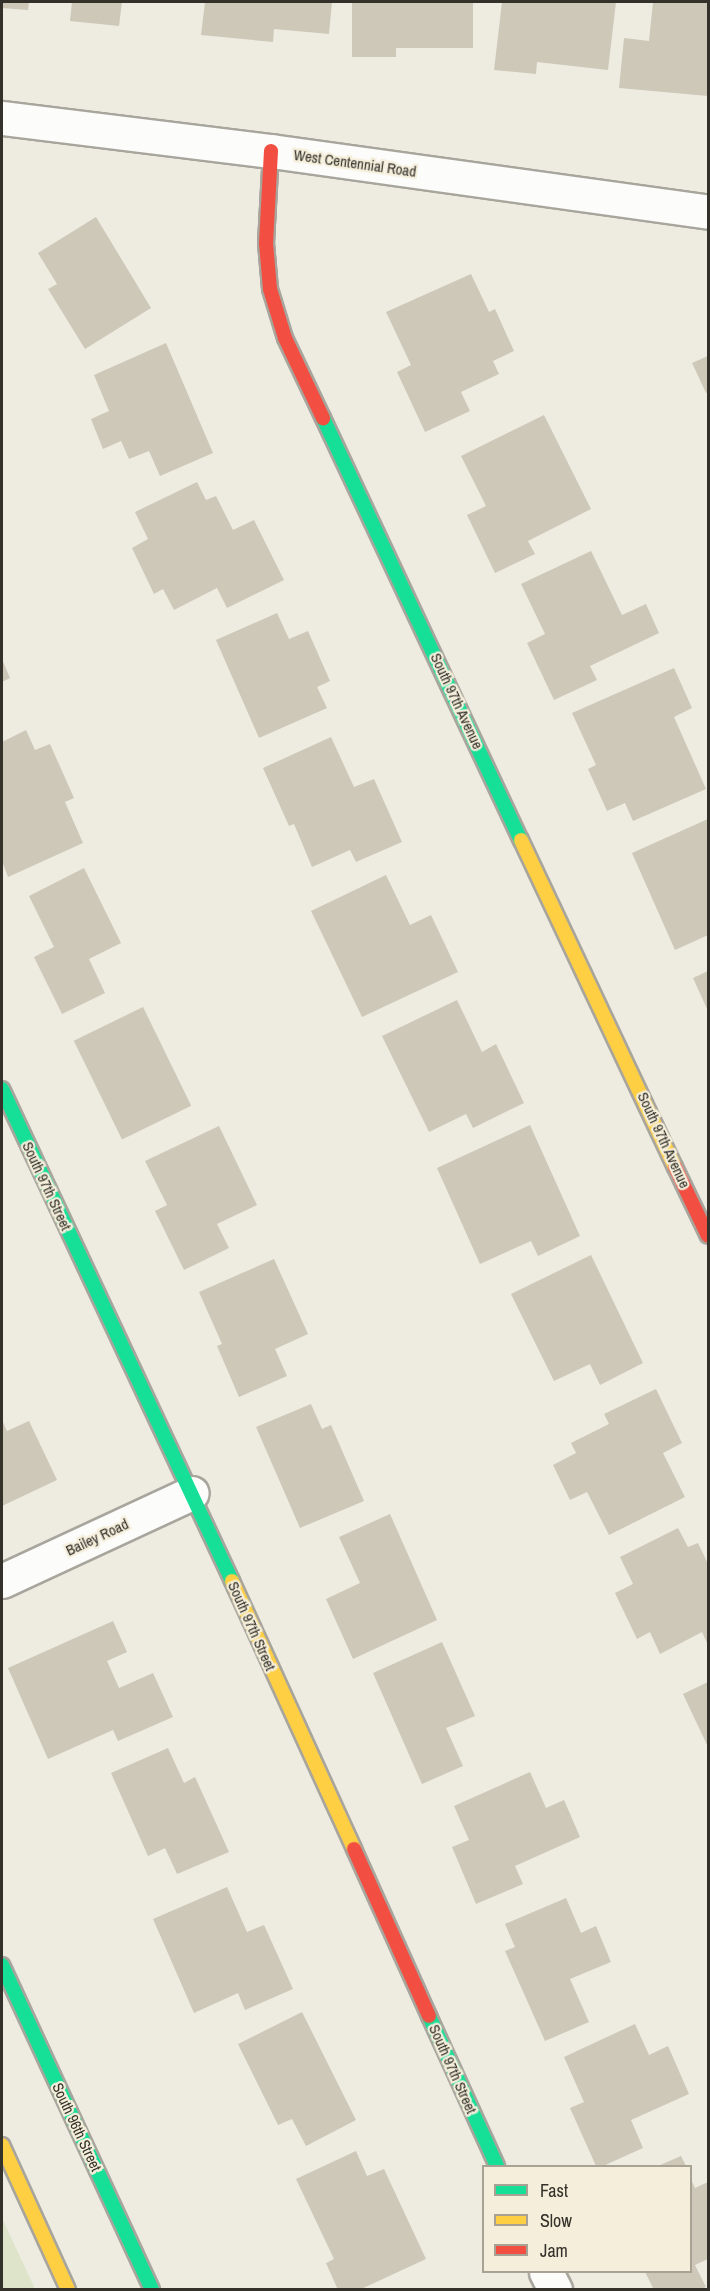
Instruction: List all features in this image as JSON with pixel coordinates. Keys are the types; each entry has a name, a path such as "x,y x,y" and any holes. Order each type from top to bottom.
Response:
{"street":[{"name":"West Centennial Road","path":"2,118 271,151 708,212"},
{"name":"South 97th Avenue","path":"271,151 266,219 267,260 272,297 285,338 708,1236"},
{"name":"South 97th Street","path":"2,1089 192,1493 497,2165"},
{"name":"Bailey Road","path":"2,1581 192,1493"},
{"name":"South 96th Street","path":"2,1965 152,2289"},
{"path":"2,2145 68,2289"},
{"path":"547,2273 555,2289"}],"green space":[{"path":"2,2218 35,2289 2,2289"}],"building":[{"path":"2,2 29,2 28,10 2,8"},
{"path":"72,2 122,2 119,26 70,21"},
{"path":"205,2 332,2 329,34 274,29 273,42 201,35"},
{"path":"352,2 473,2 473,48 396,48 396,57 352,57"},
{"path":"502,2 616,2 608,70 537,62 536,74 494,70"},
{"path":"653,2 708,2 708,96 619,88 624,38 649,41"},
{"path":"96,217 151,308 85,349 48,289 57,284 38,253"},
{"path":"471,274 489,312 495,309 514,351 493,361 499,374 461,392 470,411 425,432 397,372 411,365 386,312"},
{"path":"166,343 213,453 160,476 149,451 129,459 121,441 103,449 91,419 109,411 94,375"},
{"path":"708,356 708,392 706,393 692,363"},
{"path":"544,415 591,509 528,541 535,554 495,573 467,515 486,506 461,456"},
{"path":"197,482 206,500 216,496 233,530 254,520 284,580 227,608 217,588 174,610 163,589 154,594 132,548 148,539 135,512"},
{"path":"591,551 622,615 646,604 659,633 590,666 597,680 554,700 527,643 545,634 521,584"},
{"path":"277,613 289,639 308,631 330,681 317,687 327,708 259,738 216,640"},
{"path":"2,659 10,678 2,682"},
{"path":"674,668 692,708 674,717 706,789 633,821 625,803 607,811 588,769 596,765 572,713"},
{"path":"26,730 35,750 50,744 74,798 65,802 83,843 8,877 2,861 2,742"},
{"path":"331,737 354,787 374,779 402,842 356,862 350,850 312,867 294,824 289,826 263,768"},
{"path":"708,819 708,935 675,950 632,853"},
{"path":"84,868 121,943 89,959 105,993 62,1014 34,957 54,947 29,896"},
{"path":"386,875 410,925 431,915 458,972 362,1017 311,911"},
{"path":"708,971 708,1011 693,978"},
{"path":"457,1000 482,1052 496,1044 524,1103 473,1128 466,1114 429,1132 382,1036"},
{"path":"143,1007 191,1106 122,1140 74,1041"},
{"path":"530,1125 580,1236 538,1256 531,1241 480,1264 437,1168"},
{"path":"219,1126 257,1205 217,1224 229,1248 184,1270 155,1211 167,1205 145,1161"},
{"path":"591,1255 643,1363 600,1385 590,1364 554,1381 511,1294"},
{"path":"274,1259 308,1334 275,1349 287,1376 239,1397 217,1346 222,1344 199,1292"},
{"path":"656,1389 682,1443 663,1453 685,1497 609,1535 587,1492 570,1500 553,1465 576,1453 571,1443 609,1424 604,1414"},
{"path":"311,1404 322,1429 331,1425 364,1501 300,1528 256,1427"},
{"path":"2,1420 7,1431 29,1421 57,1480 2,1506"},
{"path":"390,1514 437,1620 353,1659 326,1599 360,1583 339,1537"},
{"path":"678,1528 688,1547 698,1543 708,1564 708,1645 702,1632 660,1654 650,1632 637,1639 615,1593 633,1584 620,1557"},
{"path":"113,1621 127,1652 107,1661 119,1688 153,1673 173,1717 118,1741 113,1730 48,1759 8,1668"},
{"path":"442,1642 475,1716 446,1728 463,1766 422,1784 373,1673"},
{"path":"708,1682 708,1747 683,1694"},
{"path":"168,1748 184,1783 195,1777 229,1852 177,1874 165,1848 148,1856 111,1773"},
{"path":"530,1772 546,1808 564,1800 580,1837 515,1866 523,1884 476,1904 452,1847 469,1840 454,1806"},
{"path":"227,1887 247,1932 264,1925 293,1989 245,2010 238,1993 194,2013 153,1919"},
{"path":"566,1898 581,1933 596,1926 611,1962 570,1979 589,2022 545,2041 505,1951 515,1947 505,1924"},
{"path":"302,2012 356,2120 306,2146 292,2119 278,2125 238,2044"},
{"path":"635,2024 649,2055 668,2046 689,2094 631,2120 643,2148 605,2165 596,2165 570,2108 584,2102 564,2057"},
{"path":"356,2151 367,2176 384,2169 426,2259 359,2290 338,2290 326,2263 334,2259 296,2179"},
{"path":"681,2156 686,2165 660,2165"},
{"path":"692,2181 695,2188 708,2182 708,2259 695,2265 706,2287 699,2290 654,2290 646,2273 692,2273"}],"traffic: fast":[{"path":"323,418 521,840"},
{"path":"2,1089 232,1581"},
{"path":"2,1965 152,2290"},
{"path":"429,2016 497,2165"}],"traffic: slow":[{"path":"521,840 675,1167"},
{"path":"232,1581 354,1849"},
{"path":"2,2145 68,2290"}],"traffic: jam":[{"path":"271,151 266,243 270,289 285,338 323,418"},
{"path":"675,1167 708,1236"},
{"path":"354,1849 429,2016"}]}
